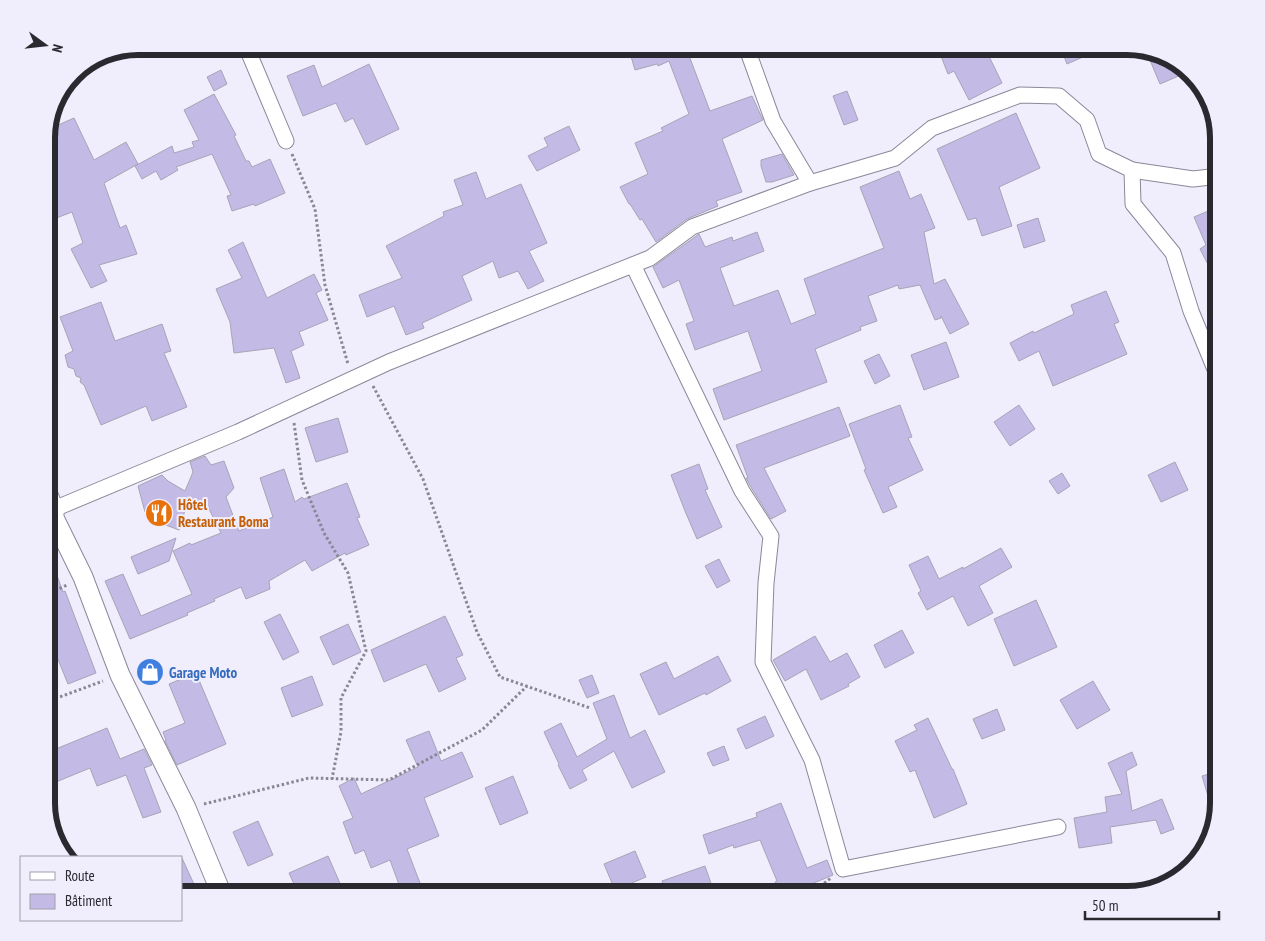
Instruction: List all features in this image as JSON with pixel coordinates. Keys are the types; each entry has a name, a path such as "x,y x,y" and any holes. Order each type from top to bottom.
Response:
{"street":[{"path":"250,55 286,141"},
{"path":"749,55 773,122 810,183"},
{"path":"55,509 238,432 389,362 650,258 692,227 810,183 895,158 932,128 1020,94 1059,96 1087,120 1099,154 1132,170 1193,179 1210,177"},
{"path":"1132,170 1134,204 1173,253 1191,311 1210,357"},
{"path":"633,265 742,492 770,536 763,662 812,760 843,870 1058,827"},
{"path":"55,520 83,576 120,675 186,808 218,886"}],"path":[{"path":"286,141 316,208 325,285 359,376 422,479 477,632 500,677 590,708"},
{"path":"291,407 302,480 324,533 348,573 366,651 341,698 341,732 332,778"},
{"path":"55,590 83,576"},
{"path":"55,699 120,675"},
{"path":"186,808 309,778 389,780 482,730 528,686"}],"building":[{"path":"631,55 689,55 710,111 752,96 763,120 722,139 742,192 716,201 718,206 687,219 656,242 642,219 640,220 629,204 620,187 648,174 635,143 663,131 661,128 689,114 669,61 658,66 657,64 635,70"},
{"path":"941,55 988,55 1002,83 969,100 954,71 948,74"},
{"path":"1064,55 1088,55 1067,64"},
{"path":"1149,58 1168,66 1181,75 1160,84"},
{"path":"369,64 399,129 366,145 353,118 345,122 336,103 303,116 287,76 314,65 322,87"},
{"path":"221,70 227,84 214,91 207,77"},
{"path":"847,91 858,120 844,125 833,96"},
{"path":"214,94 236,135 234,136 246,161 249,161 252,167 270,159 285,193 255,206 254,204 232,211 227,196 231,195 212,154 176,167 178,170 161,180 156,171 142,179 135,166 172,146 174,153 194,147 192,142 199,140 184,110"},
{"path":"1016,113 1040,168 999,187 1012,226 982,236 976,218 968,220 937,149"},
{"path":"74,118 94,160 126,142 138,164 104,183 120,228 126,225 137,254 99,265 107,281 91,288 71,249 83,243 72,212 55,219 56,126"},
{"path":"569,126 580,150 537,171 528,156 548,146 544,138"},
{"path":"782,154 794,175 766,182 761,160"},
{"path":"899,171 910,199 921,194 935,228 924,232 934,284 945,279 969,324 950,334 941,316 941,318 935,320 920,285 899,289 898,285 868,296 877,321 860,327 861,330 815,349 827,382 724,420 713,389 762,371 748,331 695,350 686,324 694,321 679,280 663,288 653,267 699,234 705,247 732,237 733,241 757,232 764,251 720,268 734,306 778,290 791,324 816,314 804,279 884,248 860,187"},
{"path":"476,172 486,199 521,184 547,243 529,251 544,281 528,289 518,271 499,278 493,261 462,276 472,300 422,323 424,328 406,335 394,306 367,317 359,295 402,278 386,246 444,216 443,212 463,205 454,180"},
{"path":"1210,210 1210,268 1200,249 1206,245 1194,217"},
{"path":"1038,218 1045,241 1024,248 1017,225"},
{"path":"243,242 267,298 314,274 322,290 316,293 328,320 299,332 304,345 291,351 300,378 286,383 274,348 234,353 230,322 216,289 242,278 228,250"},
{"path":"1106,291 1119,322 1114,324 1127,354 1053,386 1039,351 1019,361 1010,343 1074,314 1071,305"},
{"path":"101,302 115,341 162,324 171,351 164,353 187,407 152,421 146,406 101,425 84,385 80,382 81,378 76,376 74,369 68,367 65,355 73,351 60,317"},
{"path":"946,342 959,377 924,390 911,355"},
{"path":"879,354 890,376 875,384 864,361"},
{"path":"900,405 912,437 908,438 923,470 888,487 897,507 883,513 864,470 866,469 849,424"},
{"path":"1019,405 1035,429 1010,446 994,422"},
{"path":"839,407 850,436 764,468 786,511 771,519 746,478 748,478 736,445"},
{"path":"338,418 348,452 316,462 305,428"},
{"path":"205,456 211,465 224,461 234,488 226,497 239,531 273,517 260,478 284,469 295,502 302,497 304,499 347,483 360,517 357,518 369,545 346,555 345,553 312,571 305,560 269,581 270,589 246,599 241,587 187,613 188,615 130,639 105,581 123,574 141,616 192,594 173,551 190,543 191,545 221,533 208,507 189,497 179,530 155,521 145,512 138,486 162,475 185,491 193,472 190,462"},
{"path":"1175,462 1188,490 1161,502 1148,475"},
{"path":"699,464 708,489 705,490 722,527 697,539 671,475"},
{"path":"1062,473 1070,486 1058,494 1049,481"},
{"path":"176,538 169,561 138,574 131,557"},
{"path":"1001,548 1012,567 979,586 993,613 968,626 953,596 927,610 918,593 921,591 909,565 928,556 939,579 963,567 963,569"},
{"path":"719,559 730,581 717,588 705,566"},
{"path":"55,570 63,592 65,591 96,673 68,684 55,652"},
{"path":"1036,600 1057,647 1014,666 994,619"},
{"path":"280,614 299,652 283,660 264,622"},
{"path":"445,616 463,655 456,658 466,679 439,692 426,664 384,682 371,650"},
{"path":"348,624 361,652 333,665 320,637"},
{"path":"902,630 914,653 885,668 874,645"},
{"path":"815,636 830,662 847,653 860,677 848,684 849,686 821,700 806,669 785,681 773,660"},
{"path":"718,656 731,681 706,695 705,693 659,715 640,674 666,662 674,679"},
{"path":"196,673 226,744 177,765 165,741 163,732 185,723 169,684"},
{"path":"592,675 599,693 587,698 579,680"},
{"path":"312,676 323,705 292,717 281,688"},
{"path":"1093,681 1110,710 1077,729 1060,700"},
{"path":"614,695 630,738 645,730 665,772 632,788 614,751 582,770 587,780 570,789 544,732 561,723 577,757 607,739 593,703"},
{"path":"997,709 1005,730 982,739 973,719"},
{"path":"765,716 774,736 746,749 737,729"},
{"path":"928,718 953,769 967,804 934,818 915,770 910,772 895,741 917,730 914,725"},
{"path":"107,728 120,759 144,749 152,765 144,768 161,812 143,818 126,775 97,786 90,768 56,782 55,749"},
{"path":"429,731 441,761 462,752 473,777 424,798 439,836 407,849 420,883 412,886 400,886 390,860 371,868 364,850 355,854 343,822 353,818 339,786 354,778 361,794 418,767 406,740"},
{"path":"724,746 729,760 713,766 707,753"},
{"path":"1132,752 1137,765 1126,771 1132,811 1162,799 1174,829 1161,834 1156,820 1110,827 1112,843 1079,848 1074,818 1107,812 1105,797 1122,794 1108,763"},
{"path":"1210,774 1210,803 1202,776"},
{"path":"513,776 528,813 500,825 485,788"},
{"path":"781,803 807,868 827,860 833,875 807,886 777,886 775,882 777,881 760,840 734,848 733,845 709,854 703,835 757,817 756,813"},
{"path":"258,821 273,855 248,866 233,832"},
{"path":"635,851 646,877 625,886 613,886 604,864"},
{"path":"328,856 341,886 295,886 289,873"},
{"path":"182,858 195,886 182,886"},
{"path":"705,866 712,886 663,886 662,881"}],"place":[{"name":"Hôtel Restaurant Boma","path":"159,513"},
{"name":"Garage Moto","path":"150,672"}]}
